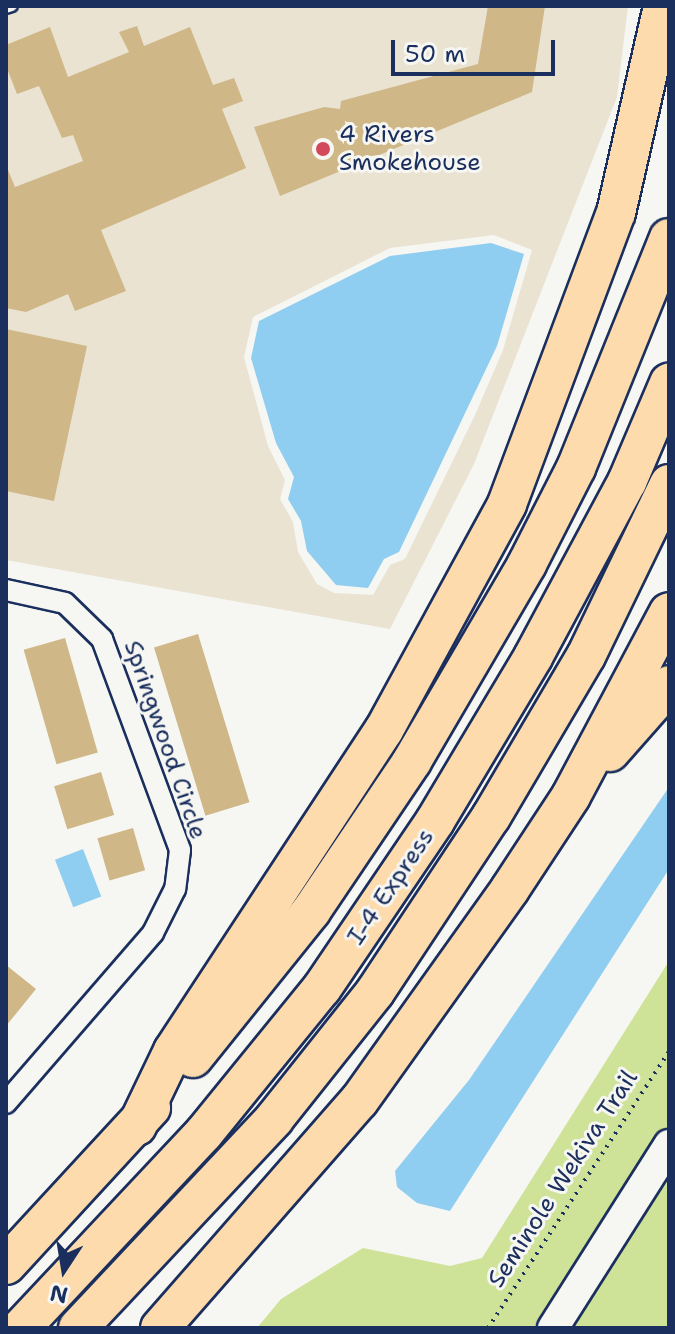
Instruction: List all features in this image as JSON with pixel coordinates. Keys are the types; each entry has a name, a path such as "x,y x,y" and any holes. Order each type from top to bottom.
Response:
{"highway":[{"path":"137,1126 173,1051 384,730 507,504 616,213 663,6"},
{"path":"6,1265 137,1126 311,911 412,761 527,564 576,468 669,238"},
{"name":"I-4 Express","path":"21,1328 204,1133 322,988 435,821 533,657 627,482 669,383"},
{"name":"I-4 Express","path":"78,1328 274,1119 375,992 491,817 586,656 669,484"},
{"path":"571,796 669,612"},
{"path":"160,1328 359,1101 571,796 669,685"}],"main road":[{"path":"553,1328 669,1145"}],"street":[{"name":"Springwood Circle","path":"6,590 65,603 102,639 180,850 175,889 153,933 6,1103"}],"lane":[{"path":"6,8 12,6"}],"path":[{"name":"Seminole Wekiva Trail","path":"488,1328 669,1051"}],"shaded area":[{"path":"6,6 628,6 617,97 474,464 390,629 6,560","holes":["494,235 532,250 503,350 405,559 390,565 373,595 334,593 317,584 298,552 293,522 280,499 285,480 268,446 244,357 253,317 390,248"]}],"green space":[{"path":"669,961 669,1124 540,1328 257,1328 281,1299 363,1248 450,1266 482,1258"},
{"path":"669,1167 669,1328 567,1328"}],"water":[{"path":"491,243 524,254 497,346 399,552 384,559 368,588 336,585 307,551 301,521 288,499 294,477 276,443 251,358 259,321 390,256"},
{"path":"669,787 669,869 450,1211 417,1203 397,1187 395,1171 469,1080"},
{"path":"83,849 101,897 73,907 55,860"}],"building":[{"path":"488,6 545,6 532,92 280,196 254,127 324,107 340,109 341,101 478,64"},
{"path":"137,26 144,46 190,27 213,85 234,78 243,101 222,109 246,168 101,230 126,291 75,311 68,294 26,312 6,308 6,165 15,187 83,161 73,135 62,138 39,86 17,94 6,66 6,45 50,27 68,77 129,52 119,32"},
{"path":"6,329 87,346 54,501 6,491"},
{"path":"198,634 249,802 205,816 154,647"},
{"path":"65,638 98,752 56,764 24,650"},
{"path":"101,772 114,815 67,829 54,786"},
{"path":"133,828 145,870 110,880 97,838"},
{"path":"6,965 36,989 6,1026"}],"place":[{"name":"4 Rivers Smokehouse","path":"323,149"}]}
